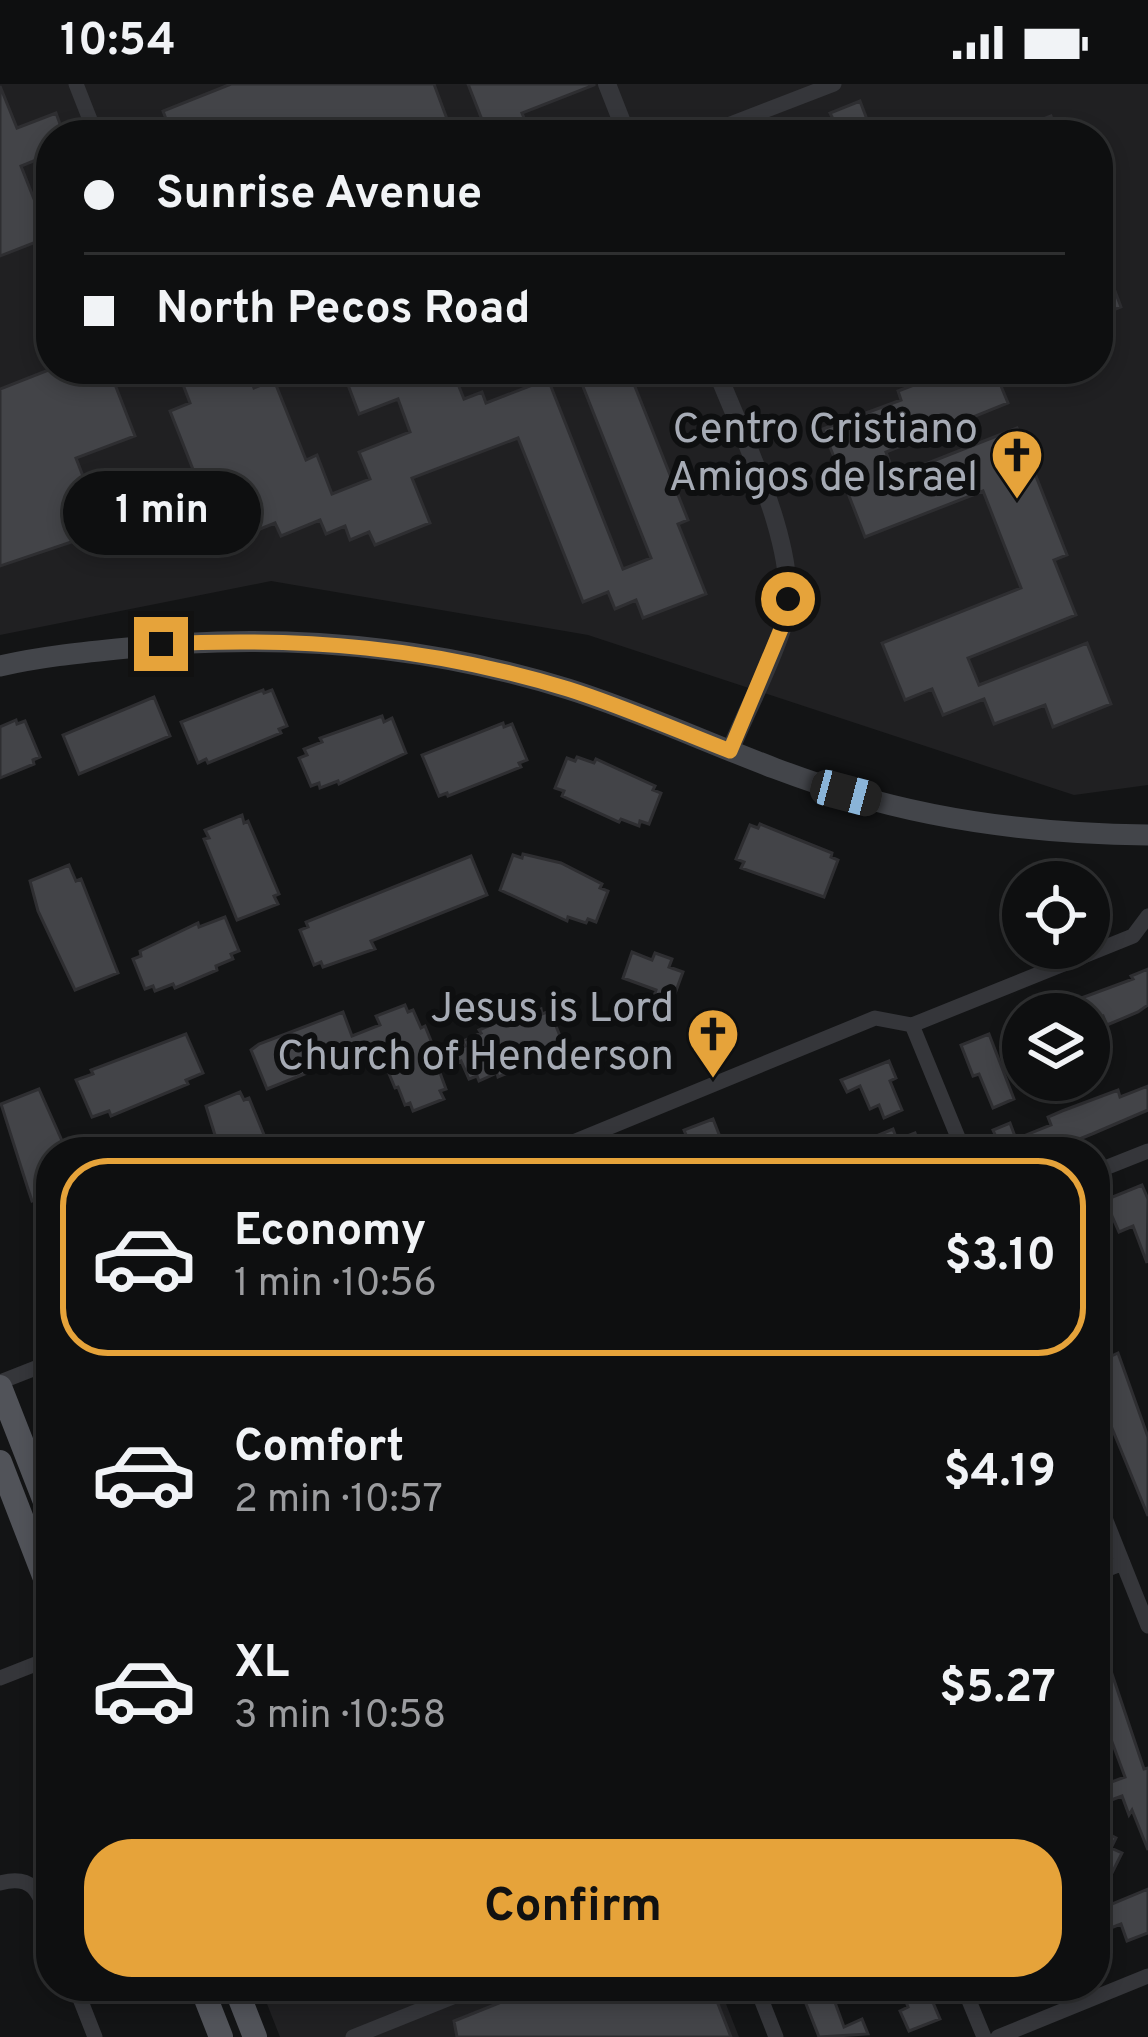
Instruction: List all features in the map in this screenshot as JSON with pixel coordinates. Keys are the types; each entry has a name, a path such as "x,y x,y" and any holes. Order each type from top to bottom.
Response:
{"main road":[{"path":"0,666 33,658 225,640 380,647 452,658 569,689 846,793 931,815 1094,835 1148,835"},
{"path":"0,1385 36,1478"},
{"path":"0,1462 10,1515 36,1565"},
{"path":"207,2001 221,2037"},
{"path":"241,2001 255,2037"}],"street":[{"path":"76,84 90,120"},
{"path":"607,84 621,120"},
{"path":"741,120 834,84"},
{"path":"722,384 786,553 788,599 784,622 730,751"},
{"path":"585,1137 875,1018 912,1025 1132,936 1148,916"},
{"path":"912,1025 958,1137"},
{"path":"1110,1166 1148,1151"},
{"path":"0,1385 36,1369"},
{"path":"1110,1530 1148,1626"},
{"path":"1110,1568 1123,1563"},
{"path":"0,1678 36,1664"},
{"path":"0,1883 18,1878 36,1892"},
{"path":"1110,1991 1148,1976"},
{"path":"81,2001 95,2037"},
{"path":"353,2037 443,2001"},
{"path":"762,2001 776,2037"},
{"path":"969,2001 984,2037"},
{"path":"998,2037 1087,2001"}],"shaded area":[{"path":"0,84 1148,84 1148,785 1074,795 588,635 271,581 0,635"},
{"path":"266,2001 725,2001 739,2037 280,2037"}],"building":[{"path":"231,84 434,84 447,120 166,120 163,111"},
{"path":"468,84 594,84 522,113 525,120 482,120"},
{"path":"0,86 17,128 36,121 36,160 21,166 36,204 36,242 0,256"},
{"path":"860,101 867,120 825,120 832,117 830,113"},
{"path":"1113,286 1121,307 1113,310"},
{"path":"36,375 36,384 115,384 135,436 76,458 88,489 122,477 134,482 152,528 109,544 104,531 0,566 0,389"},
{"path":"183,384 253,384 254,388 276,384 306,460 317,455 332,494 370,479 359,452 410,432 398,399 359,414 348,384 458,384 464,399 482,392 486,403 535,384 550,384 623,569 651,558 582,384 634,384 688,520 678,524 706,594 643,618 636,600 615,609 608,592 583,602 518,438 412,478 430,523 375,545 369,532 350,540 345,526 326,534 320,520 281,536 275,523 203,552 186,508 205,500 170,411 190,403"},
{"path":"917,384 1000,384 1008,403 886,452 895,476 1017,428 1067,555 1054,560 1076,615 968,658 979,685 1087,643 1111,704 1053,727 1045,705 994,724 984,699 943,715 932,689 905,700 882,643 1021,588 983,491 865,537 823,429 901,400 898,391"},
{"path":"272,690 287,726 279,729 281,733 198,763 181,722"},
{"path":"154,697 170,736 79,774 63,735"},
{"path":"382,716 384,722 392,718 406,753 339,784 311,786 299,758 307,755 304,749 322,742 320,738"},
{"path":"16,720 17,724 25,721 40,757 0,778 0,727"},
{"path":"503,723 504,727 512,724 527,760 519,763 521,767 439,796 422,755"},
{"path":"577,757 594,763 596,759 655,786 653,790 661,793 649,824 619,822 562,796 564,791 555,788 567,758 575,761"},
{"path":"242,815 279,894 274,896 278,904 237,920 204,839 209,838 205,830"},
{"path":"760,824 832,853 838,860 824,897 741,868 744,862 736,859 750,825 758,828"},
{"path":"523,854 561,863 602,884 600,888 608,891 596,922 568,917 567,921 500,890 513,855 522,858"},
{"path":"471,856 487,895 371,941 375,949 323,967 321,962 314,965 300,930 308,927 306,922"},
{"path":"69,865 76,881 81,879 118,973 75,990 38,911 30,881"},
{"path":"225,917 239,951 231,954 233,959 175,988 173,984 155,991 153,986 145,989 133,959 141,956 140,951 198,923 199,927"},
{"path":"632,952 652,960 655,953 672,959 669,967 683,972 666,1018 649,1012 656,990 623,978"},
{"path":"1148,969 1148,1005 1110,1024 1110,993 1095,993 1133,979 1131,976"},
{"path":"405,1005 408,1012 413,1010 421,1028 425,1026 438,1058 465,1046 463,1041 481,1033 479,1030 541,1009 542,1014 550,1011 562,1041 540,1060 498,1077 497,1073 479,1081 477,1076 469,1079 461,1061 439,1070 446,1089 440,1091 444,1099 413,1111 395,1088 377,1045 267,1089 251,1050 259,1044 343,1012 352,1036 380,1025 376,1016"},
{"path":"186,1034 203,1073 186,1080 188,1084 111,1116 109,1111 92,1117 76,1080"},
{"path":"989,1034 1002,1068 1002,1101 1009,1101 993,1108 961,1045"},
{"path":"889,1061 896,1078 890,1081 902,1110 884,1118 879,1105 870,1109 860,1086 847,1092 841,1080"},
{"path":"1148,1086 1148,1110 1084,1137 1021,1137 1051,1125 1048,1117 1062,1111 1089,1101 1110,1101 1110,1093 1118,1090 1120,1097"},
{"path":"39,1089 60,1137 36,1137 36,1199 32,1201 1,1104"},
{"path":"240,1092 244,1100 249,1098 265,1137 216,1137 206,1106"},
{"path":"713,1119 720,1137 687,1137 684,1130"},
{"path":"1010,1123 1015,1137 996,1137 993,1130"},
{"path":"1142,1185 1148,1199 1147,1263 1133,1226 1119,1232 1110,1198"},
{"path":"1118,1353 1148,1437 1148,1516 1110,1424 1110,1357"},
{"path":"1110,1675 1144,1769 1148,1768 1148,1850 1122,1796 1110,1800 1110,1782 1125,1777 1110,1737"},
{"path":"1110,1835 1116,1838 1111,1848 1122,1853 1110,1877"},
{"path":"1148,1889 1148,1933 1127,1941 1121,1924 1110,1928 1110,1905"},
{"path":"504,2001 717,2001 731,2037 457,2037 454,2021"},
{"path":"805,2001 834,2001 844,2027 862,2019 868,2034 819,2037"},
{"path":"906,2001 932,2001 940,2019 909,2031 900,2011 908,2007"}],"place":[{"name":"Centro Cristiano Amigos de Israel","path":"1017,501"},
{"name":"Jesus is Lord Church of Henderson","path":"713,1080"}],"route":[{"path":"161,644 311,641 452,658 569,689 730,751 784,622 788,599"}]}
